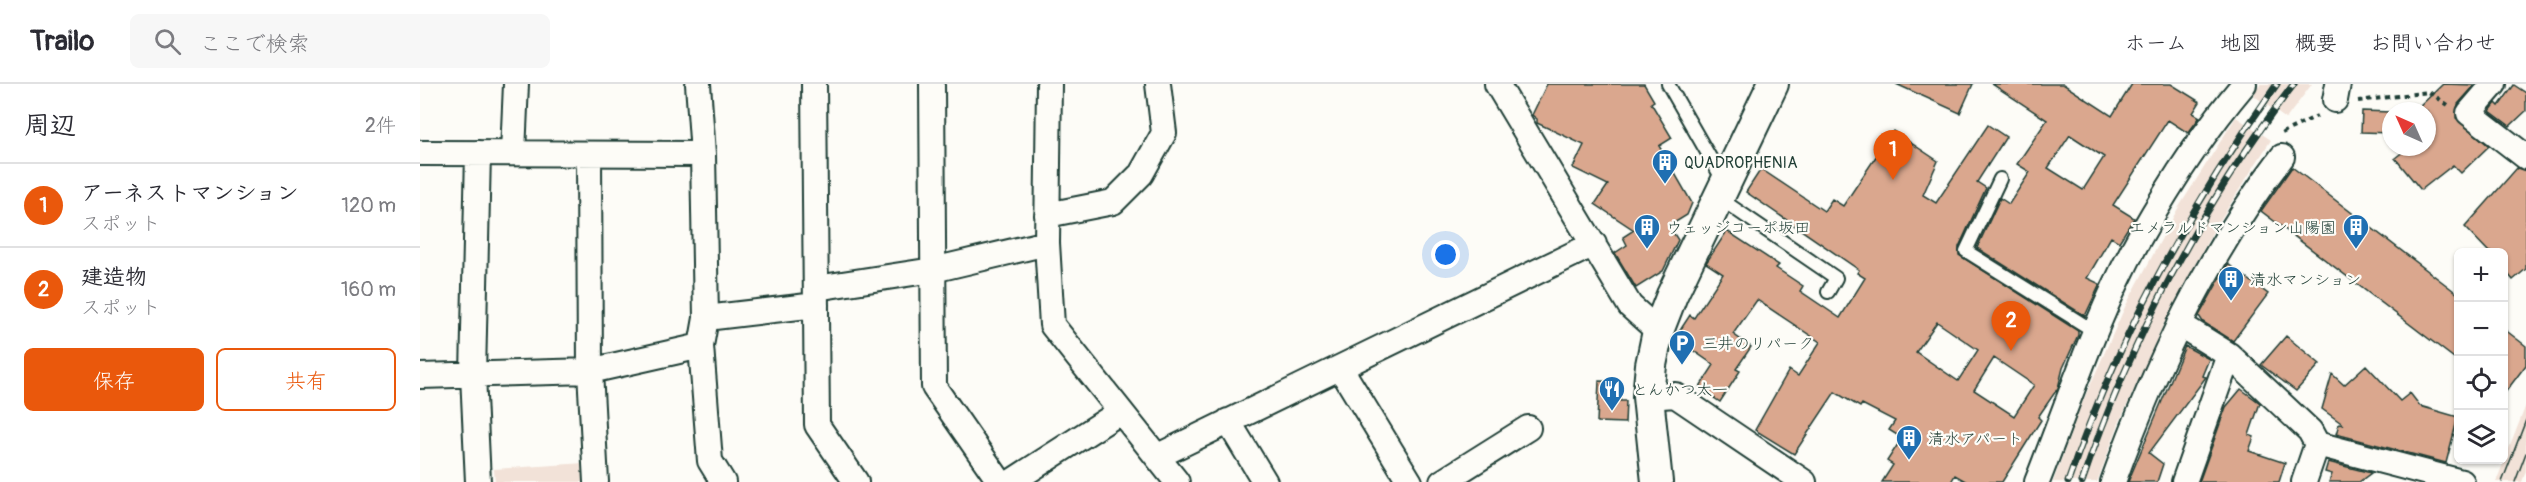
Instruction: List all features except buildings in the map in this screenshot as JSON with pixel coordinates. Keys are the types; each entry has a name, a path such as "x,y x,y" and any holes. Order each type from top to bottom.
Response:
{"street":[{"path":"513,153 516,84"},
{"path":"698,84 703,154 706,318 701,346 710,461 723,482"},
{"path":"814,84 817,425 856,482"},
{"path":"932,84 934,387 1000,482"},
{"path":"1049,84 1047,243 1052,325 1177,482"},
{"path":"1047,215 1113,202 1141,174 1164,133 1158,84"},
{"path":"1497,84 1630,306 1658,331"},
{"path":"1658,482 1648,397 1650,365 1658,331 1672,295 1773,84"},
{"path":"2494,84 2469,113 2526,158"},
{"path":"2037,482 2097,333 2141,236 2235,87"},
{"path":"420,153 703,154"},
{"path":"478,153 473,375 478,482"},
{"path":"589,154 590,371 596,482"},
{"path":"2113,482 2138,412 2179,324 2225,238 2282,157"},
{"path":"706,318 816,297 1047,243"},
{"path":"1158,456 1594,244"},
{"path":"2179,324 2229,355 2310,431 2317,444 2462,482"},
{"path":"420,376 590,371 701,346"},
{"path":"2184,482 2229,355"},
{"path":"1341,369 1410,482"},
{"path":"1648,397 1675,395 1804,482"},
{"path":"1011,482 1120,412"},
{"path":"1228,421 1265,482"},
{"path":"1442,482 1528,428"},
{"path":"2304,482 2317,444"}],"lane":[{"path":"1668,84 1722,191 1836,278 1828,292"},
{"path":"2000,179 1966,251 2097,333"}],"path":[{"path":"2284,130 2304,124 2337,92 2347,103 2429,92 2462,115 2469,113"}],"shaded area":[{"path":"2260,84 2312,84 2286,119 2253,95"},
{"path":"2236,117 2271,140 2213,231 2163,325 2119,423 2097,482 2053,482 2080,408 2125,307 2177,210"},
{"path":"2526,405 2526,471 2522,482 2496,482 2503,464 2508,464 2508,451"},
{"path":"585,463 586,482 495,482 494,469"}],"tram line":[{"path":"2502,482 2526,420"},
{"path":"2515,482 2526,453"}],"railway":[{"path":"2068,482 2109,377 2158,276 2214,178 2277,84"},
{"path":"2082,482 2123,377 2172,274 2229,176 2294,84"}],"place":[{"name":"アーネストマンション","path":"1893,180"},
{"name":"QUADROPHENIA","path":"1665,185"},
{"name":"ウェッジコーポ坂田","path":"1647,250"},
{"name":"エメラルドマンション山陽園","path":"2356,250"},
{"name":"清水マンション","path":"2231,302"},
{"name":"建造物","path":"2011,351"},
{"name":"三井のリパーク","path":"1682,366"},
{"name":"とんかつ太一","path":"1612,412"},
{"name":"清水アパート","path":"1909,461"}]}
